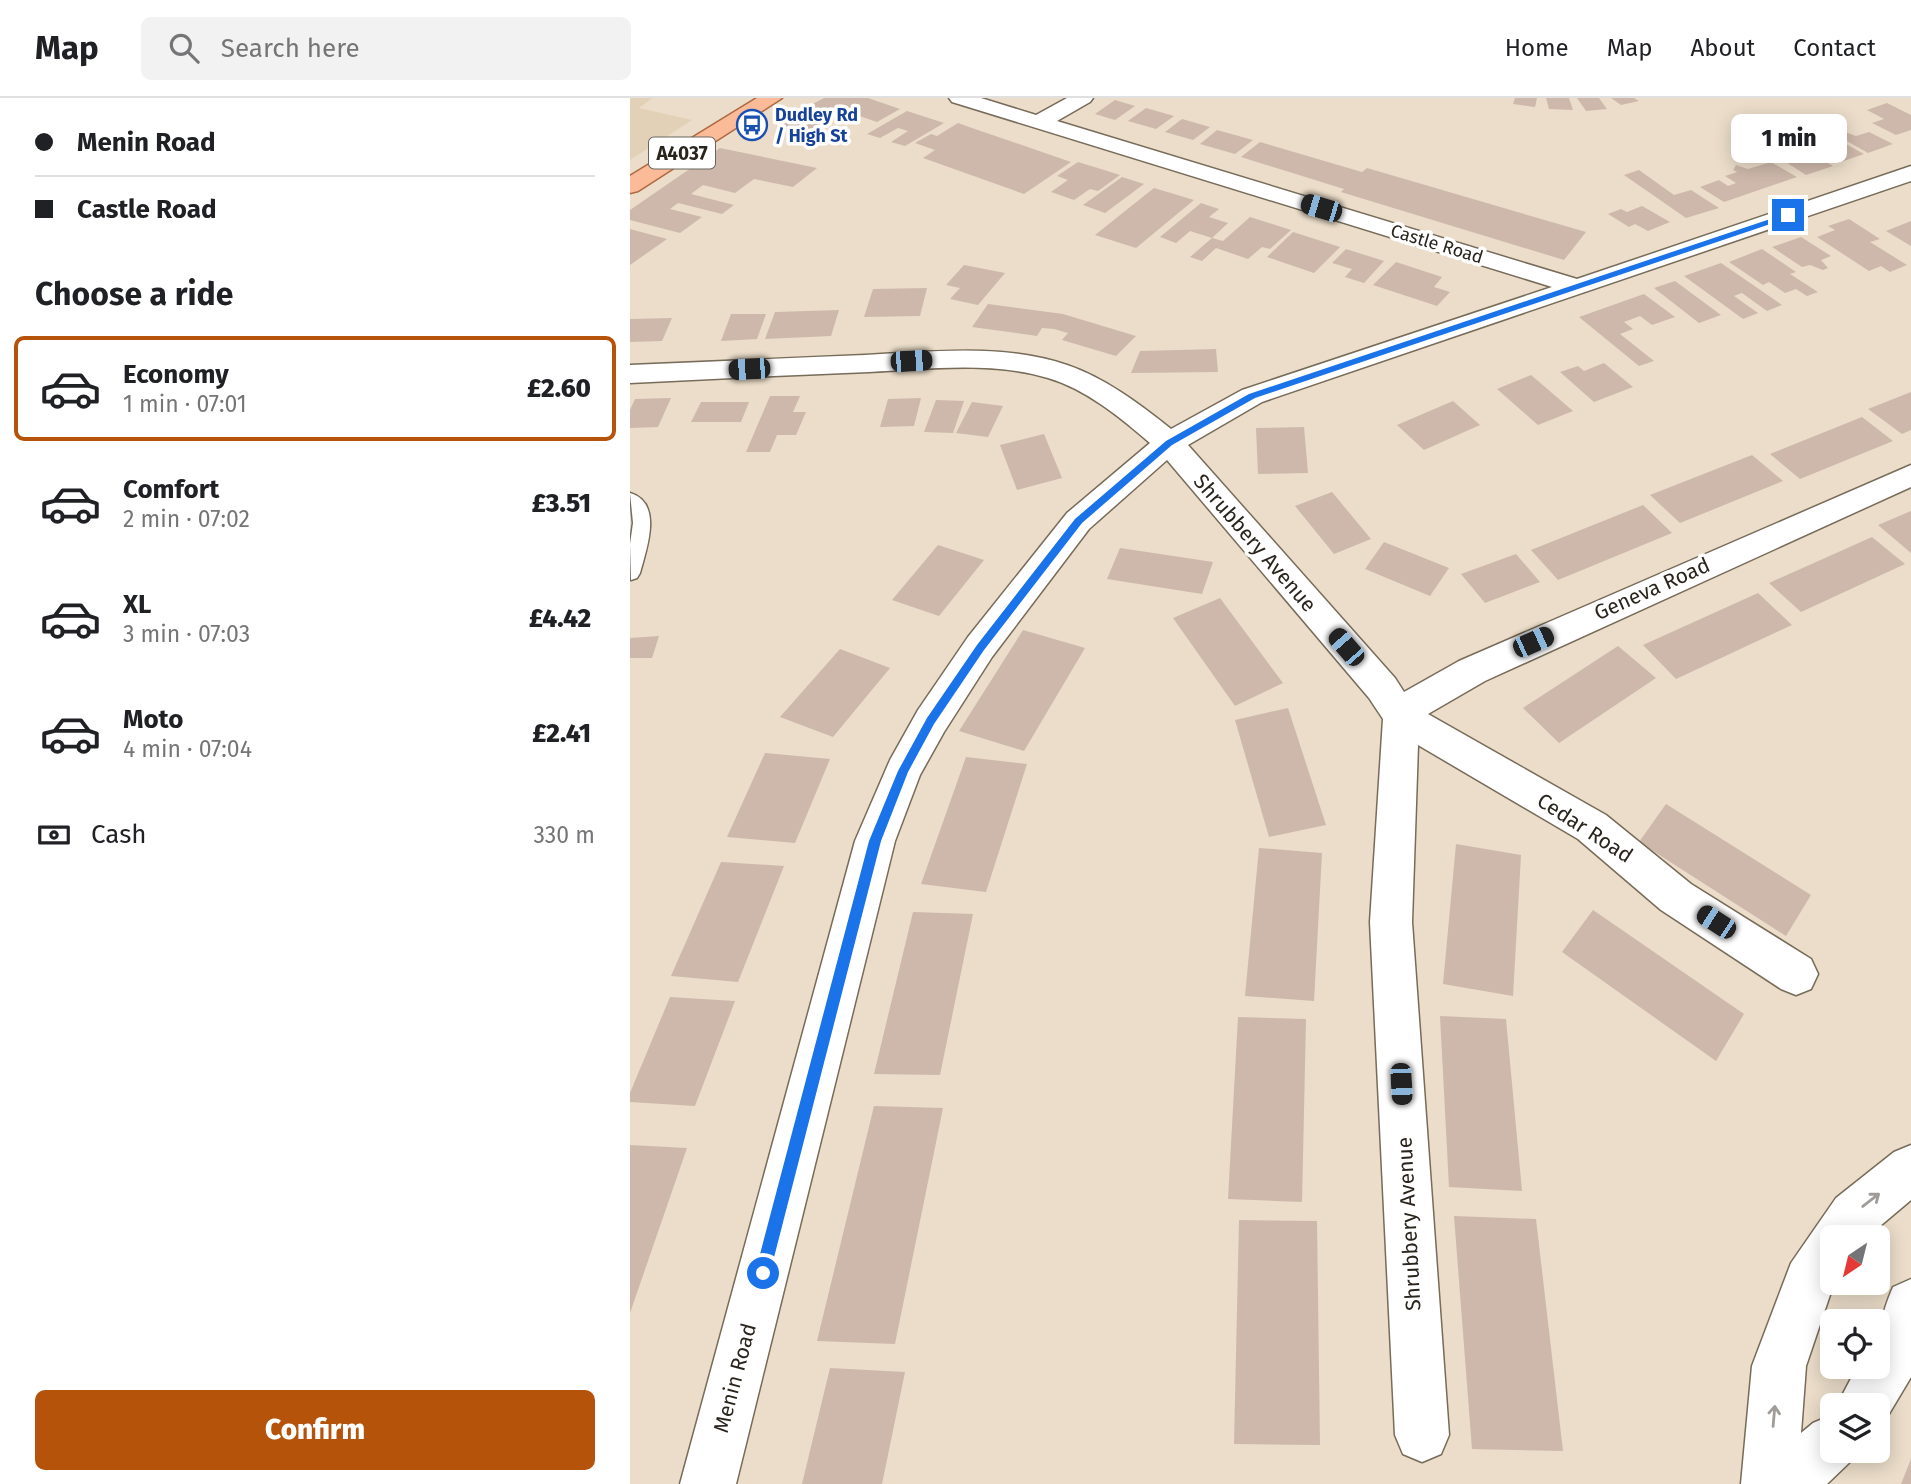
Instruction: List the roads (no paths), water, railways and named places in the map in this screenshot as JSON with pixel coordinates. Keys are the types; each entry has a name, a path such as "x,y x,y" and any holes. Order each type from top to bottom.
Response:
{"main road":[{"name":"A4037","path":"630,186 772,98"}],"street":[{"name":"Castle Road","path":"959,98 1578,287"},
{"path":"1039,122 1083,98"},
{"path":"1578,287 1911,173"},
{"name":"Menin Road","path":"708,1484 875,841 903,771 931,721 980,647 1078,521 1169,443 1252,396 1578,287"},
{"name":"Shrubbery Avenue","path":"630,375 966,359 1058,371 1086,384 1132,412 1169,443 1382,688 1401,717 1391,922 1422,1434"},
{"name":"Geneva Road","path":"1401,717 1420,699 1484,665 1911,475"},
{"name":"Cedar Road","path":"1401,717 1592,827 1676,897 1796,974"},
{"path":"1846,1225 1853,1214 1911,1170"},
{"path":"1769,1484 1779,1366 1809,1282 1820,1264"},
{"path":"1871,1393 1897,1350 1911,1306"},
{"path":"1785,1484 1820,1453"}],"lane":[{"path":"630,499 636,503 641,513 642,526 631,573"}],"place":[{"name":"Dudley Rd / High St","path":"752,125"}]}
